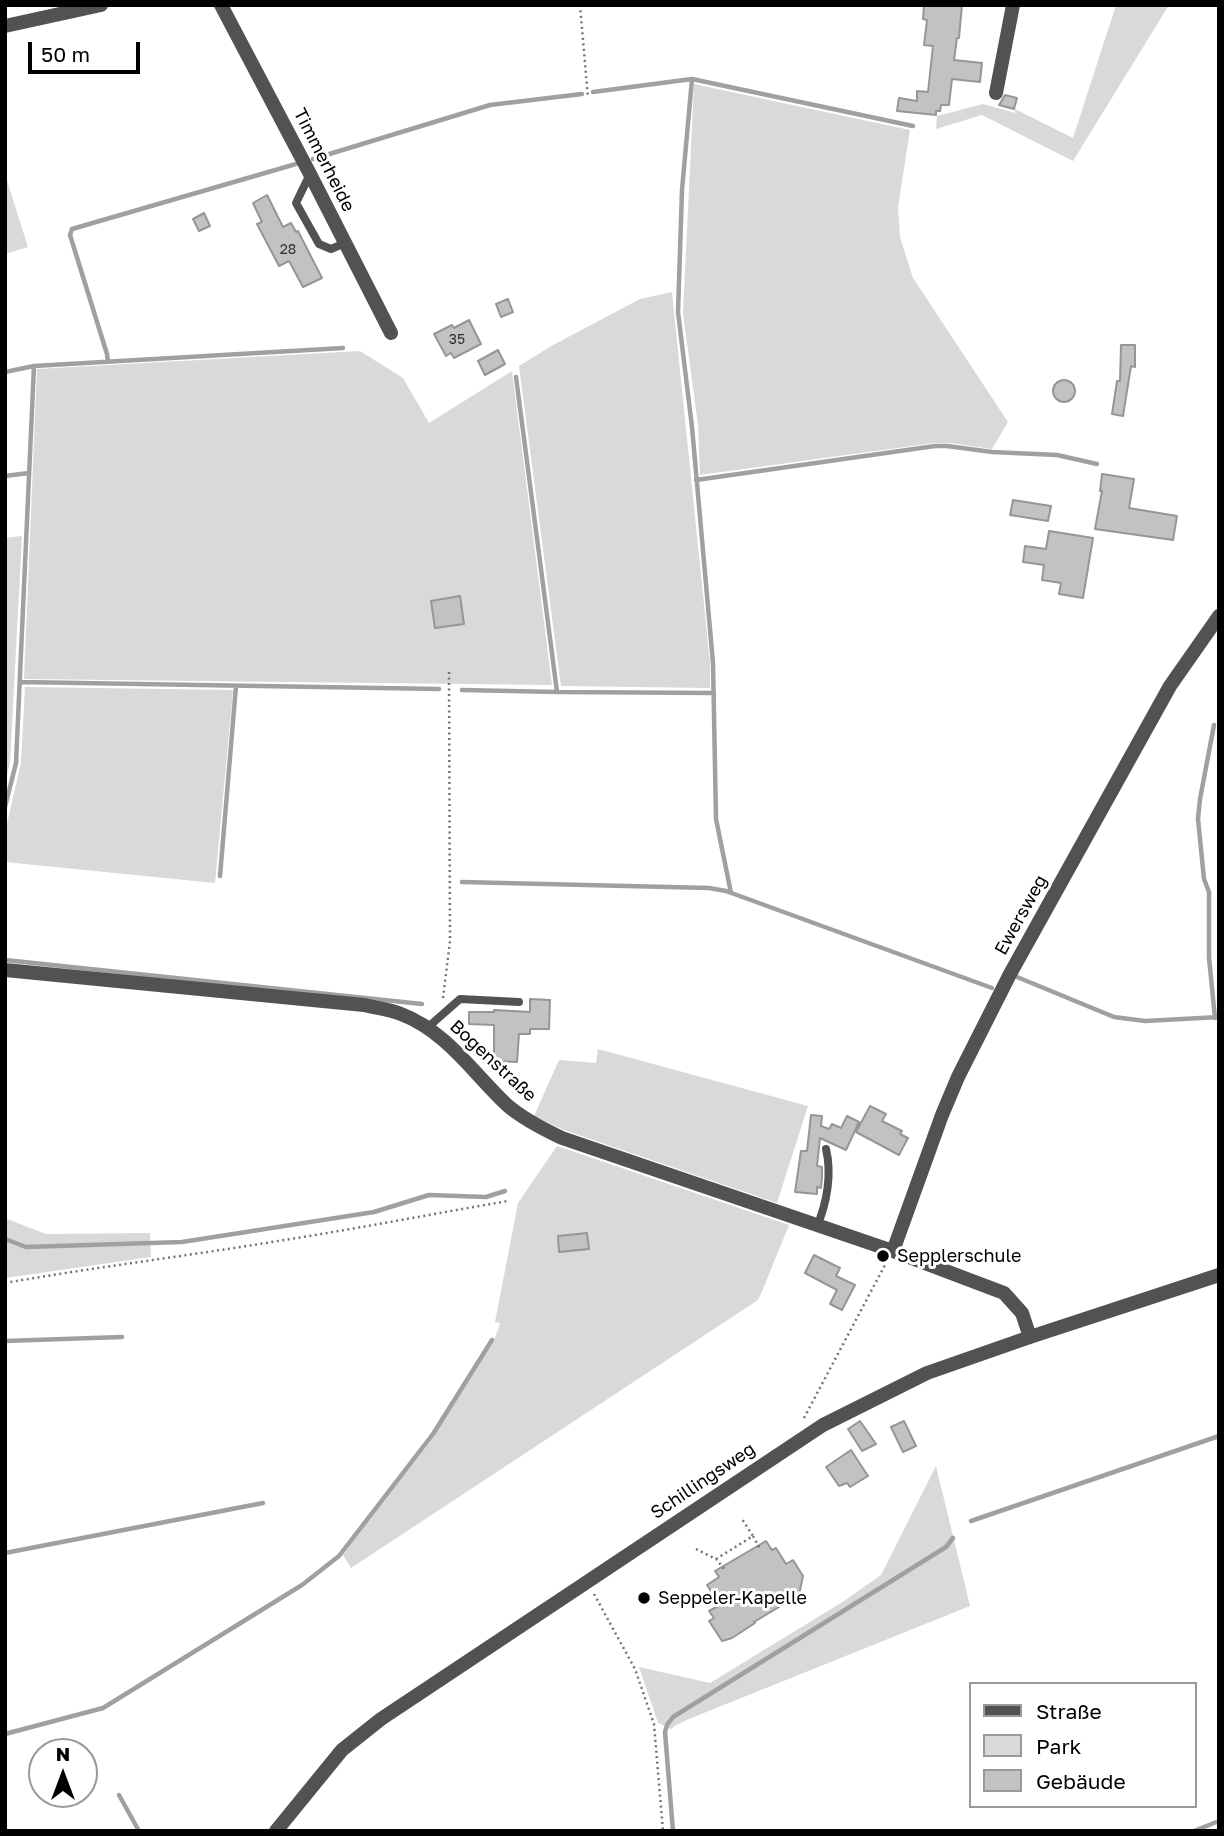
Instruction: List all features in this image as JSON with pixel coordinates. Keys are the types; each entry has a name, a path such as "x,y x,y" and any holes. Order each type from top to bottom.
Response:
{"street":[{"path":"5,26 101,5"},
{"name":"Timmerheide","path":"221,5 391,333"},
{"path":"996,93 1013,5"},
{"name":"Ewersweg","path":"893,1251 958,1077 1010,974 1170,686 1219,616"},
{"name":"Bogenstraße","path":"5,970 364,1005 401,1014 444,1040 509,1106 533,1123 562,1138 893,1251 1004,1293 1022,1313 1030,1337"},
{"name":"Schillingsweg","path":"276,1831 342,1750 381,1719 823,1425 927,1373 1219,1275"}],"lane":[{"path":"310,174 296,203 319,244 331,249 345,243"},
{"path":"427,1028 460,999 519,1002"},
{"path":"817,1226 824,1210 829,1163 826,1149"}],"path":[{"path":"580,5 588,98"},
{"path":"440,1016 450,941 449,672"},
{"path":"5,1283 279,1241 508,1201"},
{"path":"800,1440 798,1430 893,1251"},
{"path":"742,1519 760,1549"},
{"path":"716,1559 753,1536"},
{"path":"696,1549 716,1559 725,1570"},
{"path":"587,1582 635,1669 654,1724 663,1831"}],"green space":[{"path":"1116,5 1169,5 1073,161 982,115 936,129 937,116 983,104 1015,113 1015,109 1073,138"},
{"path":"694,84 910,130 898,207 900,237 913,278 1008,422 992,449 934,443 700,475 698,425 683,313"},
{"path":"5,174 28,247 5,254"},
{"path":"672,292 710,663 710,688 561,686 519,366 640,299"},
{"path":"360,351 403,378 429,423 512,371 552,685 24,679 37,369"},
{"path":"22,536 10,763 5,783 5,538"},
{"path":"25,687 233,690 215,883 5,862 5,832 21,763"},
{"path":"598,1049 808,1106 777,1203 564,1130 534,1116 559,1060 596,1063"},
{"path":"557,1146 789,1225 758,1300 351,1568 343,1555 432,1439 494,1341 500,1323 495,1322 518,1203"},
{"path":"5,1217 46,1234 150,1233 151,1257 5,1278"},
{"path":"936,1466 970,1606 689,1719 671,1729 658,1723 639,1667 710,1683 844,1601 881,1575"}],"building":[{"path":"924,5 962,5 954,60 982,63 980,82 952,79 949,105 941,105 936,115 897,111 899,98 917,101 917,91 928,92 933,46 924,45 927,20 923,19"},
{"path":"1005,95 1017,98 1014,109 999,105"},
{"path":"267,195 283,227 291,223 296,232 298,231 322,278 303,287 289,261 279,266 257,224 262,222 253,203"},
{"path":"204,213 210,226 199,231 193,219"},
{"path":"508,299 513,312 501,317 496,304"},
{"path":"469,320 481,344 454,358 451,353 446,356 434,334"},
{"path":"1121,345 1135,345 1135,367 1131,366 1123,416 1112,414 1117,381 1120,381"},
{"path":"498,350 505,364 485,375 478,361"},
{"path":"1064,380 1072,383 1075,391 1072,399 1064,402 1056,399 1053,391 1056,383"},
{"path":"1102,474 1134,479 1129,508 1177,516 1173,540 1095,529 1102,491"},
{"path":"1013,500 1051,506 1048,521 1010,515"},
{"path":"1049,531 1093,538 1083,598 1059,594 1061,583 1042,580 1044,565 1023,562 1025,546 1046,549"},
{"path":"460,596 464,624 435,628 431,601"},
{"path":"530,999 550,1000 549,1029 530,1029 530,1034 519,1034 517,1062 494,1061 494,1025 469,1024 469,1012 530,1012"},
{"path":"870,1106 886,1114 882,1121 902,1131 900,1134 908,1138 899,1155 856,1132"},
{"path":"811,1115 822,1116 821,1126 829,1129 832,1124 841,1128 847,1116 859,1122 846,1150 820,1138 817,1166 822,1167 822,1178 817,1194 795,1192 801,1151 807,1151"},
{"path":"587,1233 589,1249 559,1252 558,1236"},
{"path":"814,1255 840,1268 836,1276 855,1285 842,1310 830,1304 837,1290 805,1273"},
{"path":"860,1421 876,1444 862,1451 848,1429"},
{"path":"904,1421 916,1446 903,1452 891,1427"},
{"path":"851,1450 868,1476 850,1487 847,1483 839,1486 826,1467"},
{"path":"766,1541 772,1550 776,1548 786,1564 793,1560 803,1576 799,1595 732,1638 722,1641 709,1621 714,1618 709,1611 720,1605 707,1585 719,1577 715,1571"}],"waterway":[{"path":"692,79 682,190 678,312 692,427 713,663 716,819 731,893"},
{"path":"593,92 692,79 913,126"},
{"path":"313,159 490,105 582,94"},
{"path":"108,362 70,235 72,229 296,164"},
{"path":"5,372 34,366 343,348"},
{"path":"5,807 16,763 34,366"},
{"path":"516,377 557,692 714,693"},
{"path":"696,480 935,446 1057,455 1097,464"},
{"path":"5,476 29,473"},
{"path":"20,682 439,689"},
{"path":"220,876 236,686"},
{"path":"462,690 557,692"},
{"path":"1214,725 1198,819 1204,879 1209,892 1209,958 1215,1018"},
{"path":"462,882 709,888 726,891 992,988"},
{"path":"5,960 422,1004"},
{"path":"1017,977 1114,1017 1145,1021 1219,1017"},
{"path":"5,1239 26,1247 182,1242 374,1212 429,1195 486,1197 505,1191"},
{"path":"5,1341 122,1337"},
{"path":"5,1734 103,1708 302,1585 339,1556 433,1434 492,1340"},
{"path":"971,1521 1219,1436"},
{"path":"5,1553 263,1503"},
{"path":"673,1831 665,1732 673,1717 946,1547 953,1538"},
{"path":"119,1795 139,1831"},
{"path":"1194,1831 1219,1821"}],"place":[{"name":"Sepplerschule","path":"883,1256"},
{"name":"Seppeler-Kapelle","path":"644,1598"}]}
